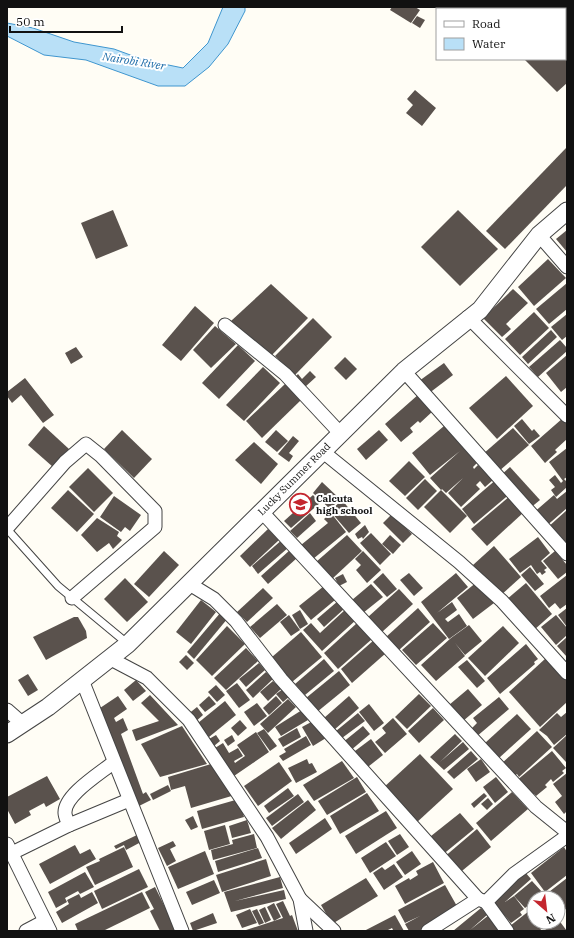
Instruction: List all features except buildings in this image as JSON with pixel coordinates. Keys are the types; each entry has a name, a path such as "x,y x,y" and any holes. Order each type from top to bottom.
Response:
{"street":[{"name":"Lucky Summer Road","path":"7,734 48,707 111,659 128,644 404,371 468,317 480,310 539,235 567,211"},
{"path":"539,235 567,267"},
{"path":"468,317 567,416"},
{"path":"225,325 285,374 340,433"},
{"path":"404,371 567,554"},
{"path":"7,528 65,462 86,444 101,456 155,511 155,527 72,598"},
{"path":"322,451 460,562 502,601 567,673"},
{"path":"262,512 536,807 567,832"},
{"path":"188,583 214,600 236,621 281,679 482,900 507,931"},
{"path":"111,659 147,678 189,720 267,837 300,899 306,931"},
{"path":"82,680 182,931"},
{"path":"7,710 23,724"},
{"path":"69,826 65,814 68,803 75,793 114,762"},
{"path":"26,931 47,926 9,848 69,826 129,800"},
{"path":"428,931 482,900 514,874 567,836"},
{"path":"300,899 334,931"}],"lane":[{"path":"7,528 58,586 128,644"}],"water":[{"name":"Nairobi River","path":"223,7 245,7 245,11 228,44 209,67 185,86 158,86 86,60 44,55 7,36 7,23 33,28 74,42 114,49 144,60 183,68 208,43"}],"place":[{"name":"Calcuta high school","path":"301,504"}]}
